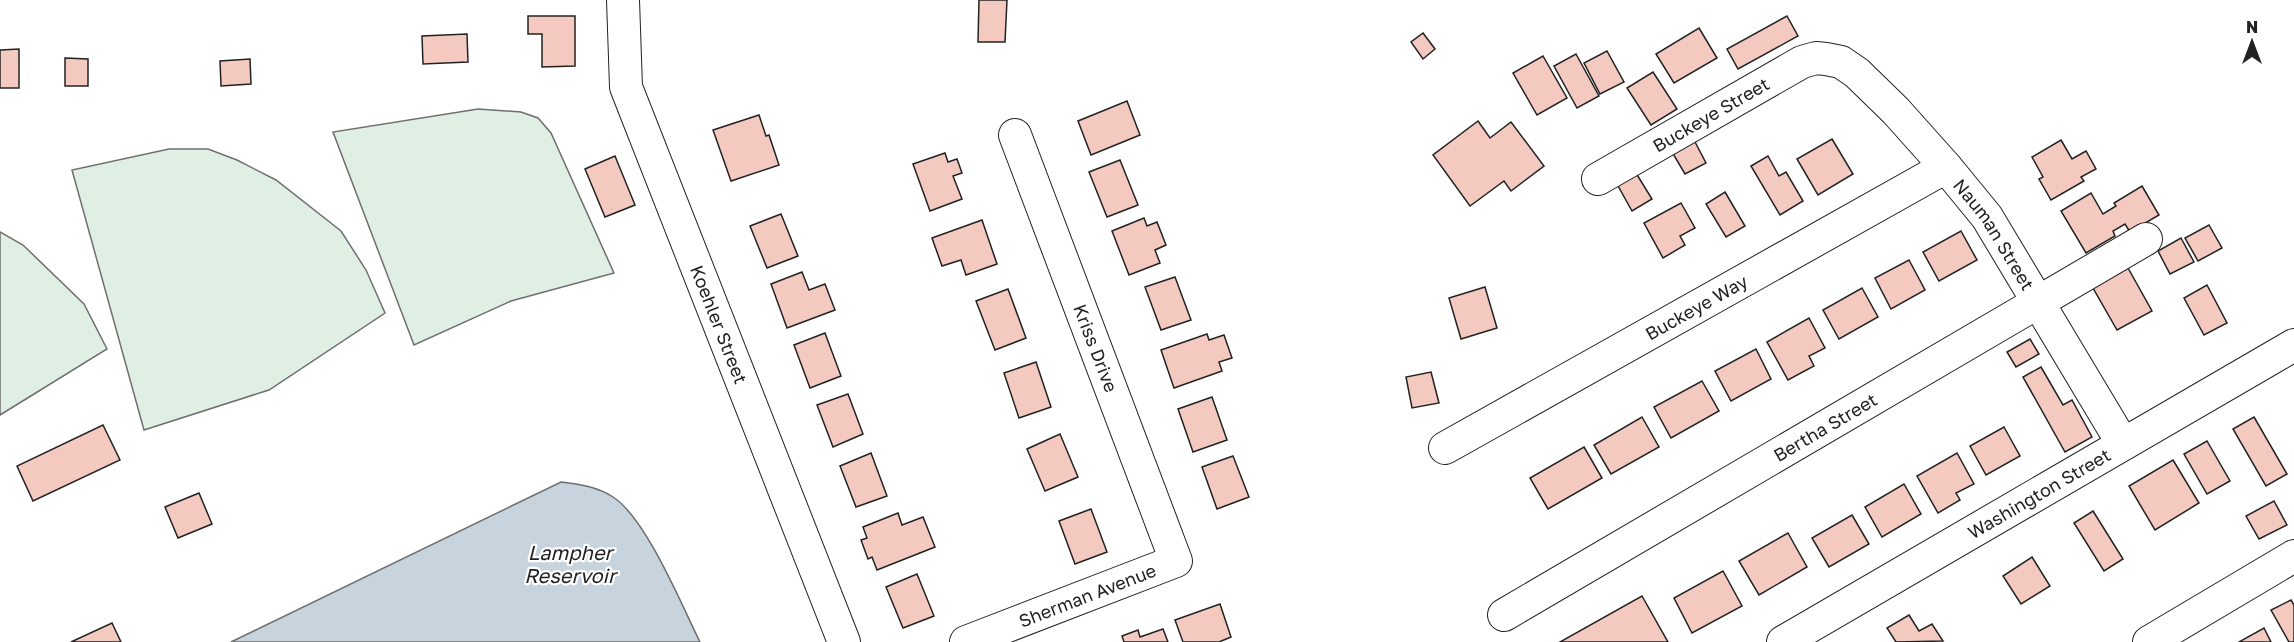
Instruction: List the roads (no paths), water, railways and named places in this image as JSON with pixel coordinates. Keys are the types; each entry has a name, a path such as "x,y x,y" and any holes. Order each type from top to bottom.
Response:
{"street":[{"name":"Koehler Street","path":"623,0 626,87 844,642"},
{"name":"Buckeye Street","path":"1598,178 1802,62 1816,58 1826,59"},
{"name":"Nauman Street","path":"1826,59 1841,62 1857,73 1896,111 1987,217 2123,444"},
{"name":"Kriss Drive","path":"1015,135 1176,561"},
{"name":"Buckeye Way","path":"1445,448 1946,167"},
{"name":"Bertha Street","path":"1504,615 2145,239"},
{"name":"Washington Street","path":"1783,642 2294,345"},
{"path":"2149,642 2294,556"},
{"name":"Sherman Avenue","path":"966,642 1176,561"}],"water":[{"name":"Lampher Reservoir","path":"561,482 595,488 613,497 625,508 638,523 662,564 700,642 231,642"}]}
